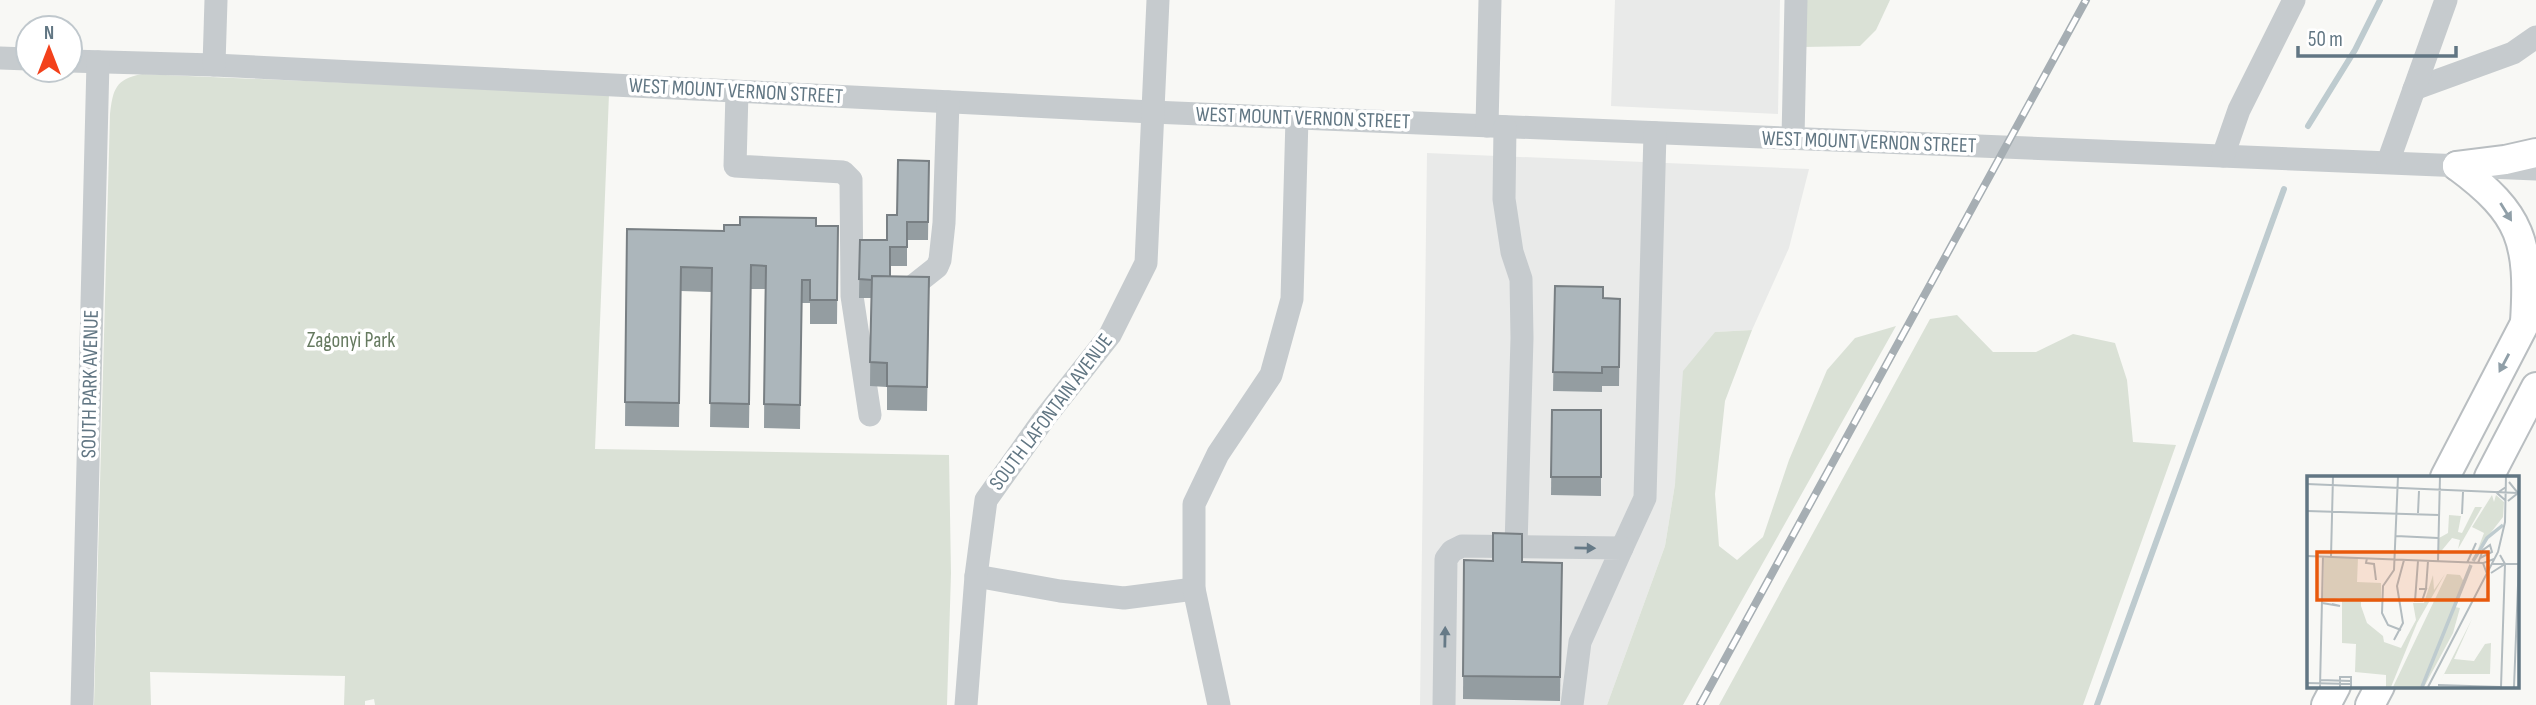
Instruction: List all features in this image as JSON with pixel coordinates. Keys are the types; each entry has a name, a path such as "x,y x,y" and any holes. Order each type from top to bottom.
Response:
{"main road":[{"path":"2457,166 2536,153"},
{"path":"2446,476 2530,313 2526,263 2521,241 2507,212 2496,197 2457,166"},
{"path":"2490,476 2536,387"},
{"path":"2326,705 2335,688"},
{"path":"2370,705 2379,688"}],"street":[{"path":"214,65 216,0"},
{"name":"SOUTH LAFONTAIN AVENUE","path":"966,705 976,576 986,500 1043,420 1110,335 1146,263 1158,0"},
{"path":"1490,0 1496,126 1504,199 1512,251 1521,279 1522,338 1516,546"},
{"path":"1793,138 1796,0"},
{"path":"2222,156 2239,110 2294,0"},
{"path":"2388,162 2446,0"},
{"path":"2414,89 2513,53 2536,37"},
{"name":"WEST MOUNT VERNON STREET","path":"84,62 214,65 1152,112 2536,169"},
{"name":"SOUTH PARK AVENUE","path":"82,705 97,62"},
{"path":"737,92 735,166 843,172 848,174 851,180 852,296 870,415"},
{"path":"913,286 937,267 940,260 944,223 948,102"},
{"path":"1219,705 1194,589 1194,504 1218,454 1271,375 1292,299 1297,118"},
{"path":"1572,705 1580,642 1645,498 1655,132"},
{"path":"1444,705 1446,559 1452,551 1462,546 1622,548"},
{"path":"976,576 1060,591 1124,598 1194,589"}],"shaded area":[{"path":"1615,0 1780,0 1778,114 1611,106"},
{"path":"1427,153 1809,169 1789,248 1752,330 1715,332 1675,484 1665,546 1607,705 1420,705"}],"green space":[{"path":"1805,0 1890,0 1876,30 1860,46 1803,47"},
{"name":"Zagonyi Park","path":"142,74 609,94 595,449 949,455 951,573 947,705 375,705 374,699 365,701 365,705 344,705 345,676 150,672 151,705 94,705 110,114 117,87 126,79"},
{"path":"1957,315 1993,352 2036,352 2073,334 2115,343 2127,380 2133,442 2176,445 2083,705 1719,705 1930,319"},
{"path":"1896,326 1683,705 1607,705 1665,546 1675,484 1683,371 1715,332 1752,330 1725,401 1715,494 1719,546 1737,560 1763,537 1789,460 1827,370 1855,338"}],"building":[{"path":"898,160 929,161 928,222 907,222 907,247 890,247 890,277 872,276 872,280 859,279 860,240 887,240 887,215 897,215"},
{"path":"740,217 816,218 816,226 838,226 837,300 810,300 810,280 802,280 800,405 764,404 766,266 751,265 749,404 710,403 712,268 681,267 679,403 625,402 627,229 724,231 724,225 740,225"},
{"path":"872,276 929,277 927,387 887,386 887,363 870,362"},
{"path":"1555,286 1603,287 1603,298 1620,299 1619,367 1602,367 1602,373 1553,372"},
{"path":"1552,410 1601,410 1601,477 1551,477"},
{"path":"1493,533 1522,534 1522,562 1562,563 1560,677 1463,676 1464,560 1493,561"}],"waterway":[{"path":"2308,126 2355,50 2380,0"},
{"path":"2097,705 2284,189"}],"railway":[{"path":"1700,705 2086,0"}]}
